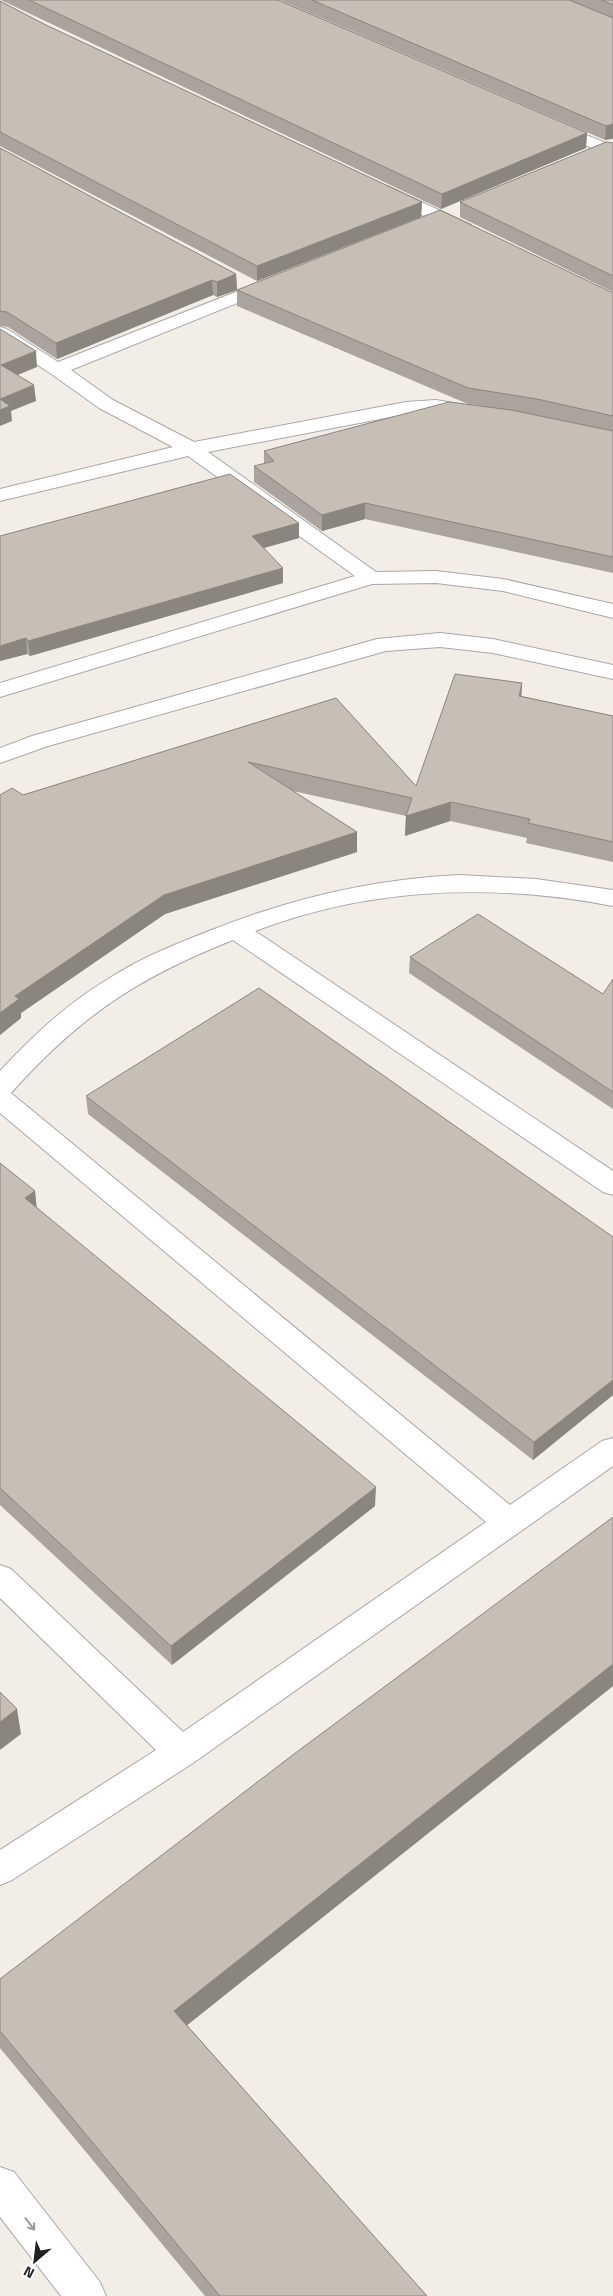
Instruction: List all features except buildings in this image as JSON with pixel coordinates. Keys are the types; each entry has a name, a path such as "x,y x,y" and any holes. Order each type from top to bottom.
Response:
{"street":[{"path":"542,121 610,148"},
{"path":"586,156 610,148"},
{"path":"370,183 484,238"},
{"path":"414,227 459,209"},
{"path":"57,369 289,275"},
{"path":"236,280 254,289"},
{"path":"0,333 57,369 106,404 191,449 371,578"},
{"path":"0,495 191,449 406,408 436,406 484,414"},
{"path":"0,690 371,578 436,577 503,585 613,611"},
{"path":"0,756 40,741 385,644 440,640 492,646 613,672"},
{"path":"0,1088 23,1061 110,989 187,949 288,911 349,897 458,883 521,886 613,898"},
{"path":"236,930 613,1185"},
{"path":"0,1098 510,1522"},
{"path":"0,1869 181,1752 613,1450"},
{"path":"0,1578 181,1752"},
{"path":"0,2186 86,2296"}]}
